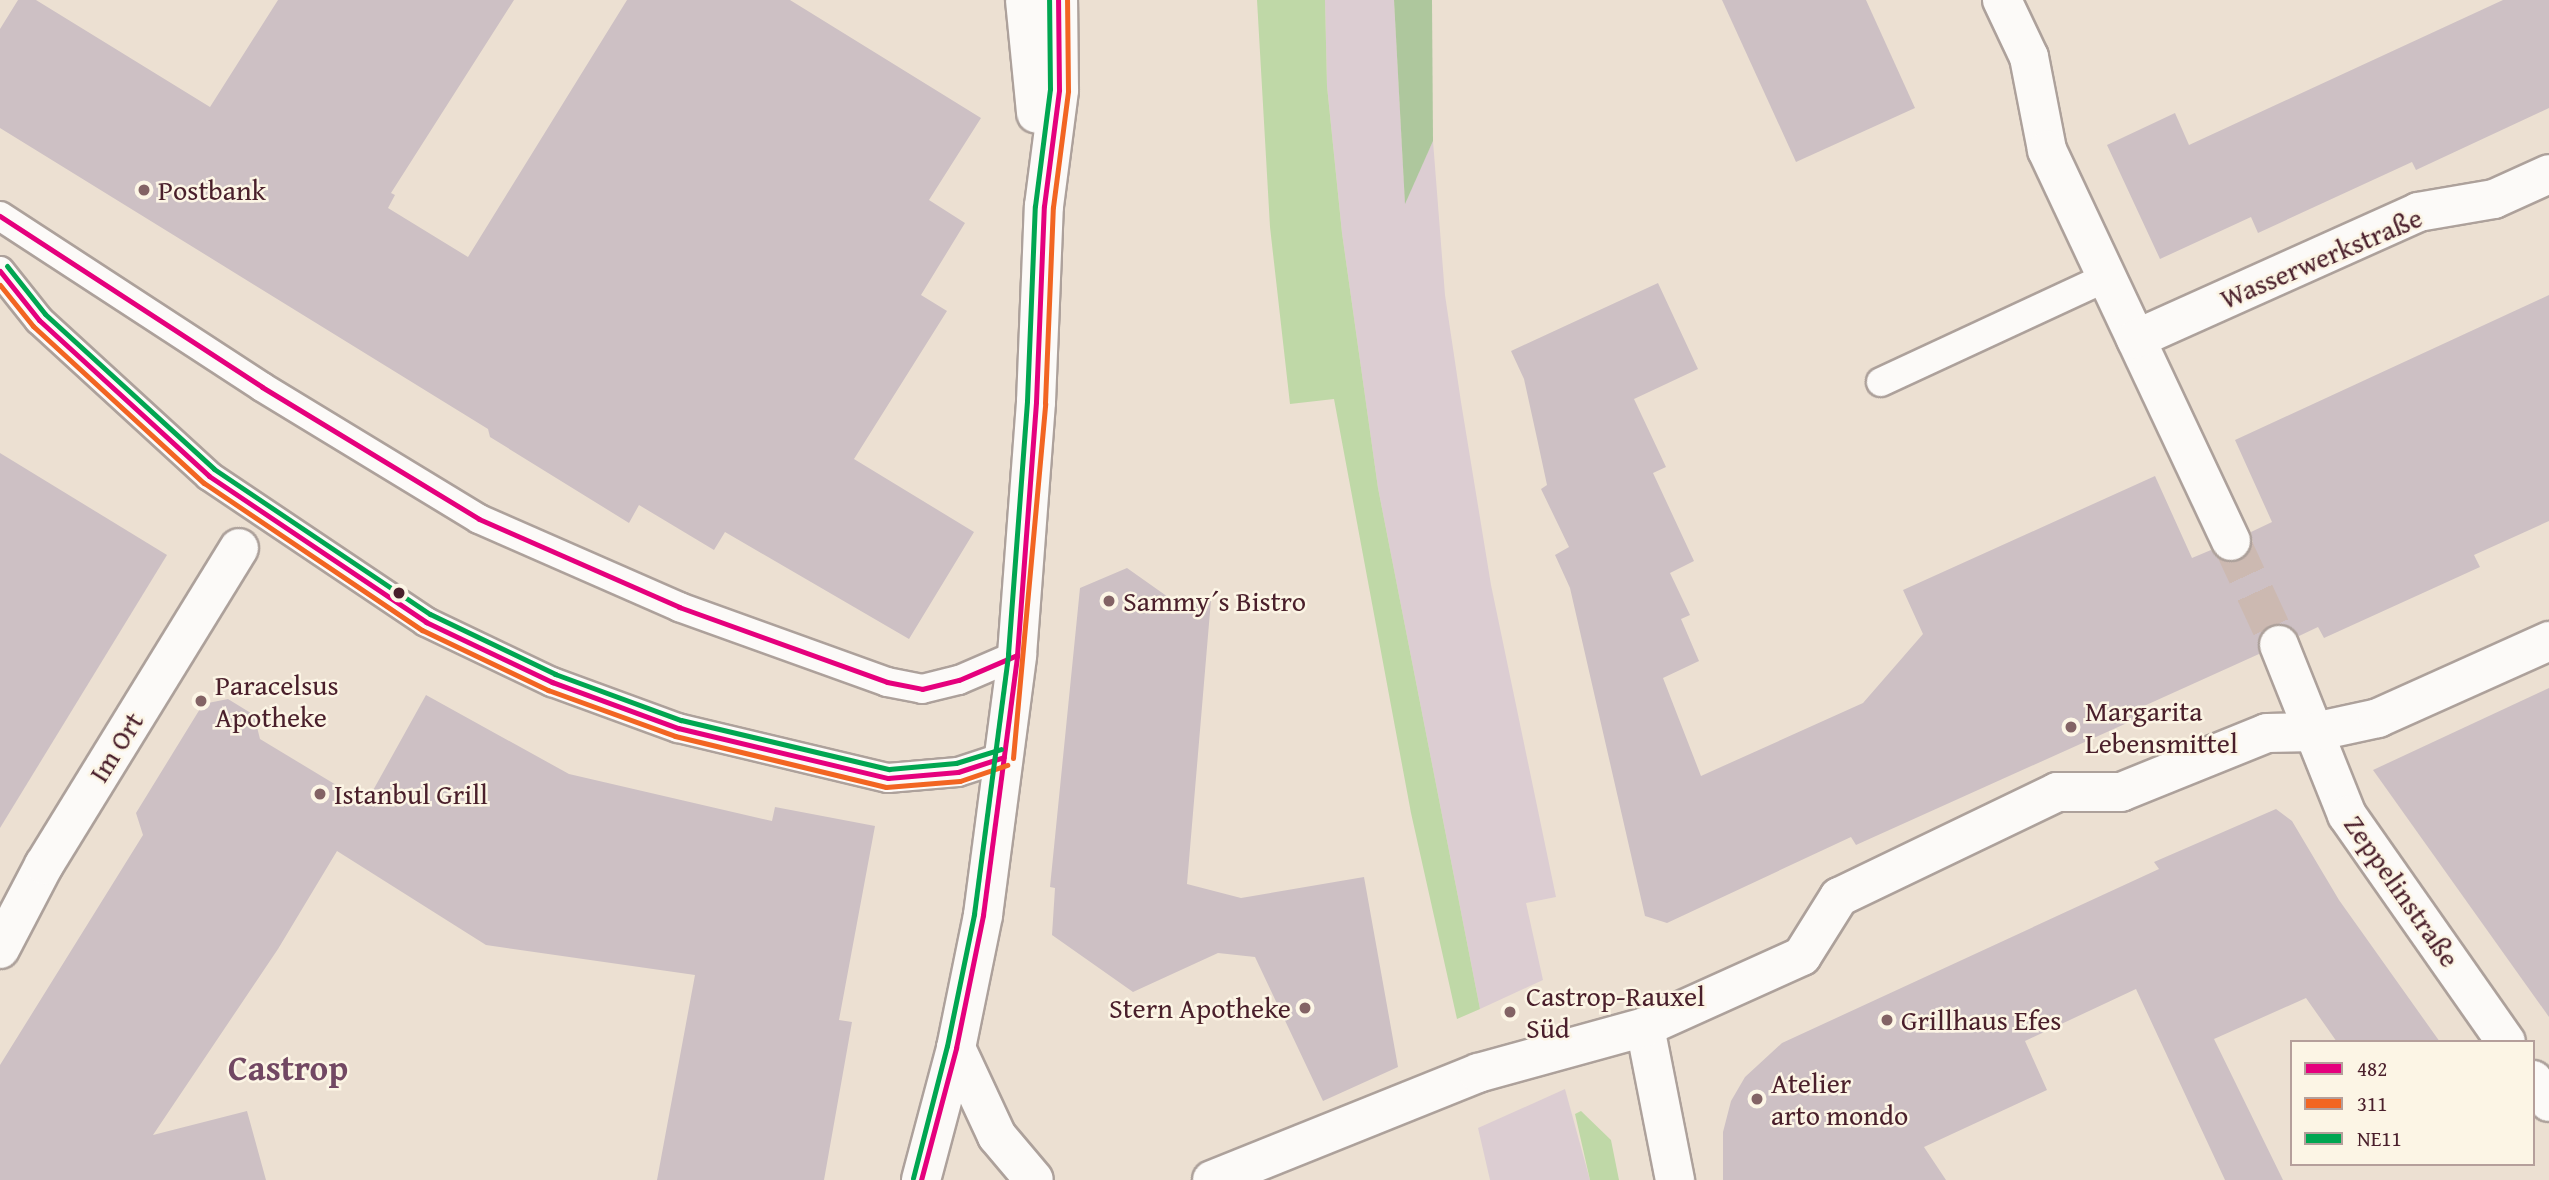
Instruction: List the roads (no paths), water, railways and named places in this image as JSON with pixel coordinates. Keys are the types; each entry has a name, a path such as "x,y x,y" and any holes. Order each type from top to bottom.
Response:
{"street":[{"path":"1026,0 1044,206"},
{"path":"921,1180 956,1048 983,915 1017,655 1036,402 1044,206 1059,90 1058,0"},
{"path":"2002,0 2029,57 2047,150 2231,541"},
{"name":"Wasserwerkstraße","path":"2136,339 2418,212 2494,199 2549,174"},
{"name":"Im Ort","path":"0,949 44,865 239,548"},
{"path":"1212,1180 1426,1092 1645,1027 1802,956 1839,897 2057,792 2121,792 2267,733 2314,732 2378,718 2549,641"},
{"path":"2279,645 2314,732"},
{"name":"Zeppelinstraße","path":"2314,732 2347,815 2505,1040"},
{"path":"1645,1027 1675,1180"},
{"path":"956,1048 997,1136 1034,1180"},
{"path":"2535,1083 2549,1102"}],"lane":[{"path":"0,216 262,387 479,519 678,607 887,682 922,689 959,680 1017,655"},
{"path":"0,271 39,320 209,477 426,622 552,682 678,728 888,778 958,772 1004,757"},
{"path":"1881,382 2107,277"}],"tunnel":[{"path":"2231,541 2279,645"}],"place":[{"name":"Postbank","path":"144,190"},
{"name":"Sammy´s Bistro","path":"1109,601"},
{"name":"Paracelsus Apotheke","path":"201,701"},
{"name":"Margarita Lebensmittel","path":"2071,727"},
{"name":"Istanbul Grill","path":"320,794"},
{"name":"Stern Apotheke","path":"1305,1008"},
{"name":"Castrop-Rauxel Süd","path":"1510,1012"},
{"name":"Grillhaus Efes","path":"1887,1020"},
{"name":"Atelier arto mondo","path":"1757,1099"}],"district":[{"name":"Castrop","path":"288,1068"}]}
